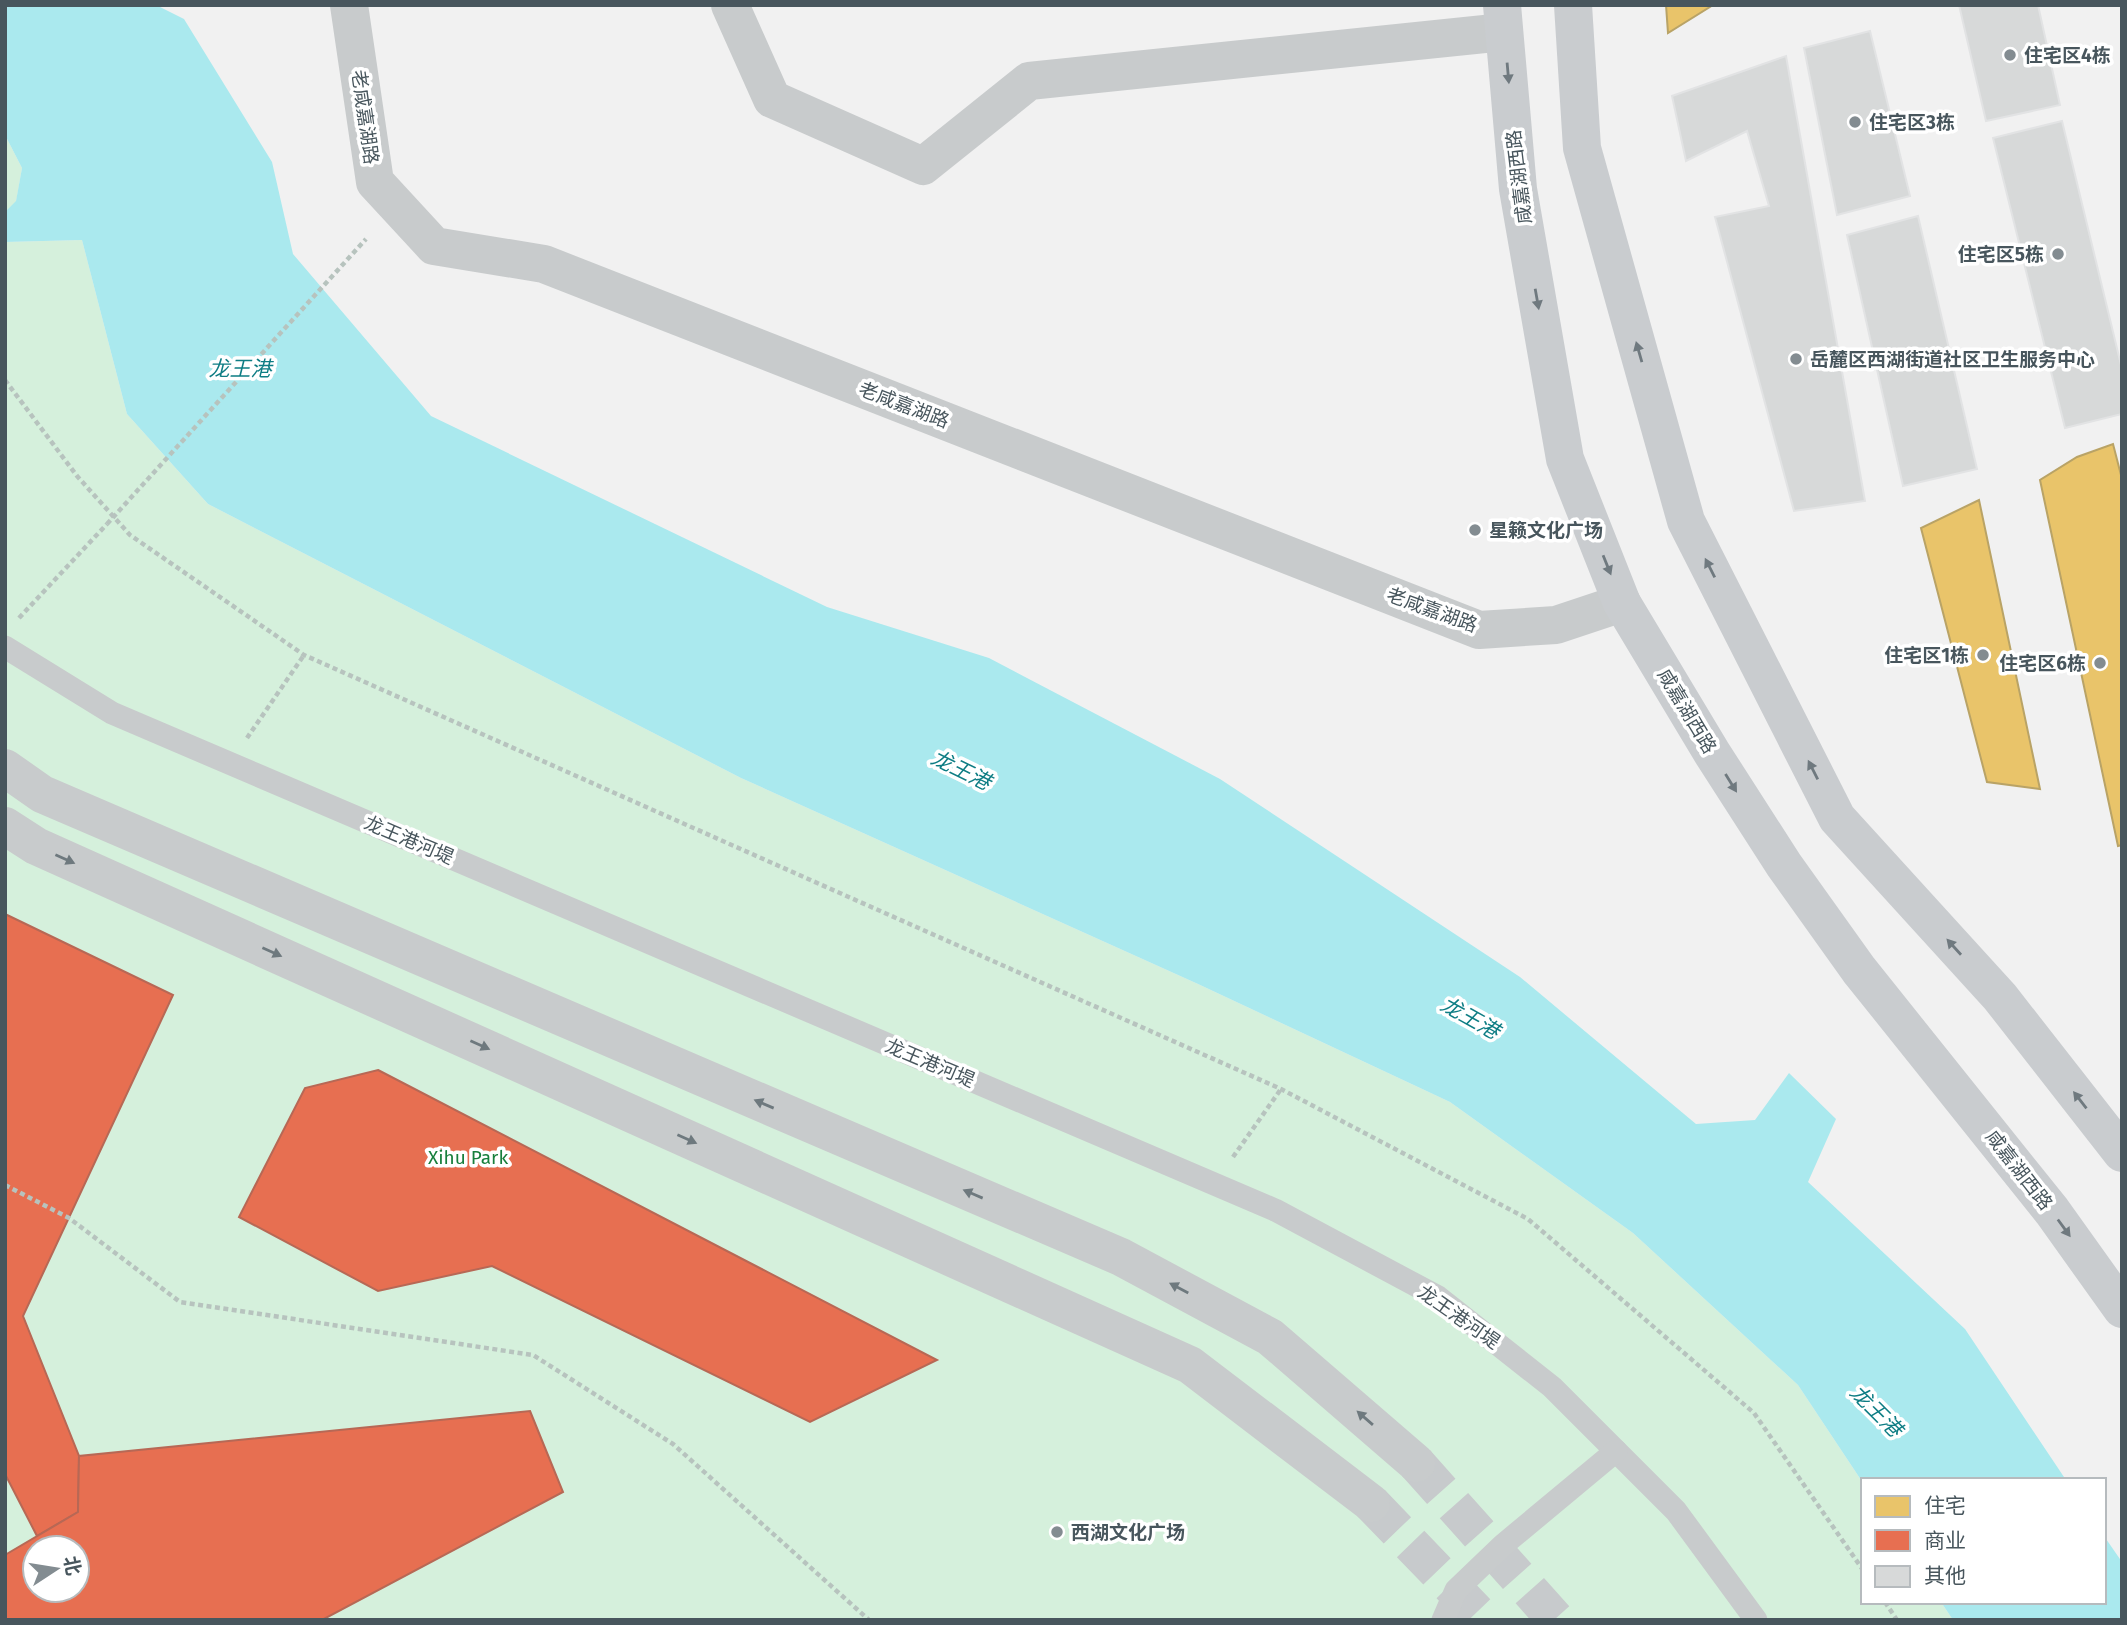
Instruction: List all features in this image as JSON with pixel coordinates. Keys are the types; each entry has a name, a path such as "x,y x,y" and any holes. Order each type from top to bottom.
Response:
{"main road":[{"path":"1573,5 1582,148 1686,521 1837,818 2000,998 2122,1153"},
{"name":"咸嘉湖西路","path":"1503,19 1518,189 1564,459 1622,603 1712,753 1784,865 1859,970 2052,1211 2122,1309"}],"street":[{"name":"老咸嘉湖路","path":"349,5 375,182 434,247 544,264 1479,630 1556,625 1622,603"},
{"path":"730,5 772,99 923,166 1029,81 1503,19"},
{"path":"5,768 42,793 1121,1257 1270,1337 1416,1463"},
{"path":"5,826 36,846 1190,1365 1371,1503"}],"lane":[{"name":"龙王港河堤","path":"5,647 112,712 1275,1210 1438,1297 1552,1387 1676,1511 1756,1620"},
{"path":"1443,1620 1455,1590 1503,1545 1616,1451"}],"path":[{"path":"15,623 366,239"},
{"path":"5,380 77,476 130,535 304,655 1281,1089 1528,1219 1754,1413 1861,1567"},
{"path":"230,763 304,655"},
{"path":"1214,1184 1281,1089"},
{"path":"5,1185 69,1218 180,1301 533,1355 673,1444 869,1620"},
{"path":"1886,1604 1897,1620"}],"green space":[{"path":"5,135 22,168 16,202 5,212"},
{"name":"Xihu Park","path":"82,240 127,414 208,504 741,778 1198,984 1450,1102 1633,1233 1798,1385 1861,1480 1861,1604 1942,1604 1953,1620 5,1620 5,242"}],"water":[{"name":"龙王港","path":"5,5 156,5 184,19 272,162 293,254 431,416 827,607 989,658 1220,779 1520,977 1696,1124 1755,1120 1789,1073 1836,1119 1808,1182 1965,1329 2065,1478 1861,1480 1798,1385 1633,1233 1450,1102 1198,984 741,778 208,504 127,414 82,240 5,242 5,212 16,201 22,168 5,135"},
{"path":"2106,1539 2122,1562 2122,1620 1953,1620 1942,1604 2106,1604"}],"building: 住宅":[{"path":"1666,5 1713,5 1668,33"},
{"name":"住宅区6栋","path":"2113,444 2122,479 2122,845 2118,846 2040,480 2077,457"},
{"name":"住宅区1栋","path":"1979,500 2040,789 1987,782 1921,528"}],"building: 商业":[{"path":"5,914 173,995 23,1316 79,1456 78,1512 36,1534 5,1474"},
{"path":"378,1070 937,1360 810,1422 492,1266 378,1291 239,1217 305,1088"},
{"path":"530,1411 563,1492 322,1620 5,1620 5,1555 21,1546 21,1604 91,1604 91,1534 41,1534 78,1512 79,1456"}],"building: 其他":[{"name":"住宅区4栋","path":"1959,5 2038,5 2060,105 1986,121"},
{"name":"住宅区3栋","path":"1870,31 1910,196 1837,215 1804,48"},
{"name":"岳麓区西湖街道社区卫生服务中心","path":"1786,56 1865,501 1794,511 1715,217 1769,206 1747,131 1686,161 1672,96"},
{"name":"住宅区5栋","path":"2062,121 2122,369 2122,414 2065,428 1993,138"},
{"path":"1918,216 1977,469 1903,486 1847,235"}],"tunnel":[{"path":"1416,1463 1556,1620"},
{"path":"1371,1503 1484,1620"}],"place":[{"name":"住宅区4栋","path":"2010,55"},
{"name":"住宅区3栋","path":"1855,122"},
{"name":"住宅区5栋","path":"2058,254"},
{"name":"岳麓区西湖街道社区卫生服务中心","path":"1796,359"},
{"name":"星籁文化广场","path":"1475,530"},
{"name":"住宅区1栋","path":"1983,655"},
{"name":"住宅区6栋","path":"2100,663"},
{"name":"西湖文化广场","path":"1057,1532"}]}
